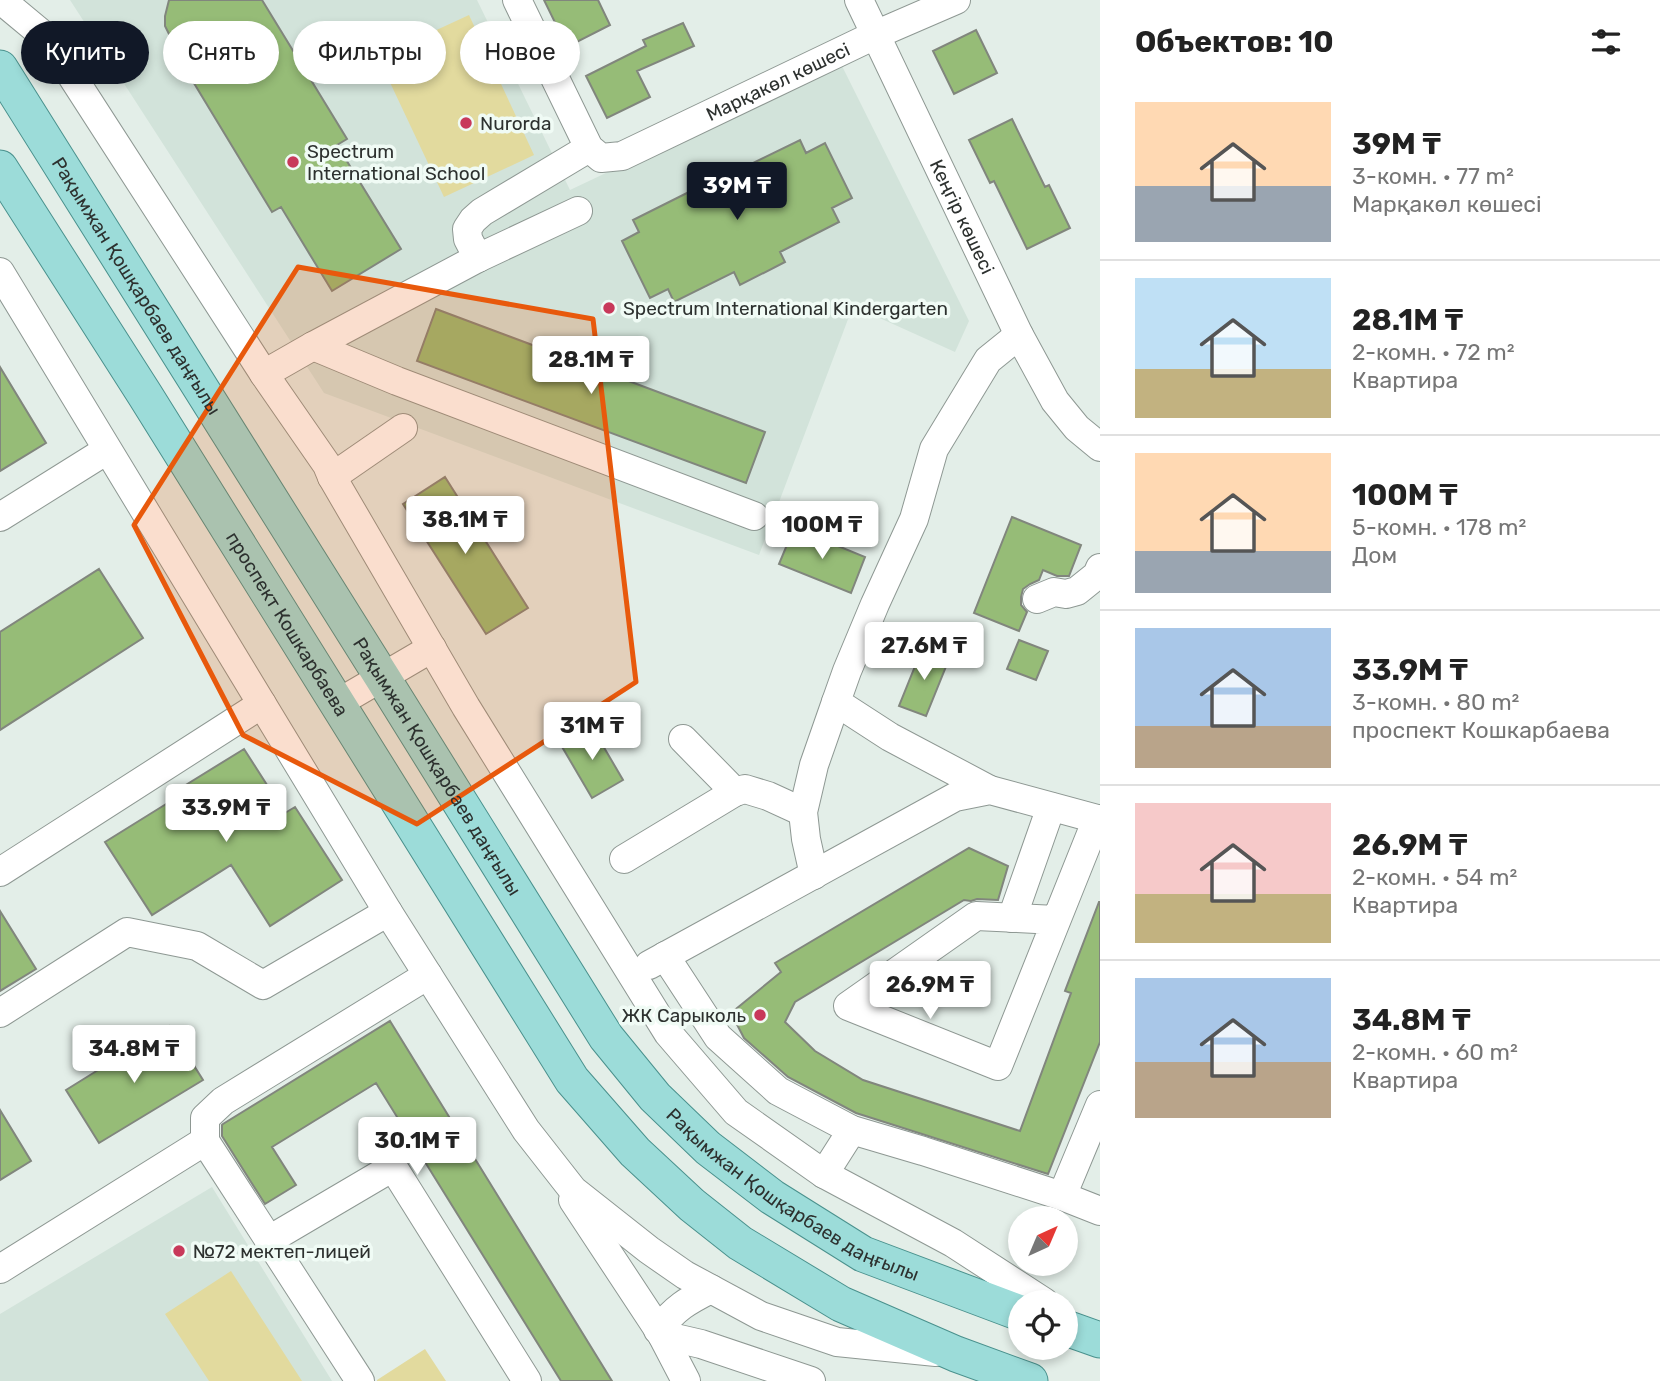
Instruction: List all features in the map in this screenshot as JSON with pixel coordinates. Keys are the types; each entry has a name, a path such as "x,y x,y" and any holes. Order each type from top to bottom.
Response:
{"main road":[{"name":"Рақымжан Қошқарбаев даңғылы","path":"0,68 606,1037 655,1097 708,1148 772,1197 863,1254 1008,1308"},
{"name":"проспект Кошкарбаева","path":"0,168 572,1080 635,1152 692,1205 740,1243 841,1304 956,1354"},
{"path":"1078,1332 1100,1339"},
{"path":"956,1354 1030,1381"}],"street":[{"path":"1,0 48,39 264,374 327,464 332,477 466,707 668,1033 736,1112 824,1174 953,1243 1025,1290"},
{"path":"517,0 595,153"},
{"name":"Кеңгір көшесі","path":"859,0 1018,335 1055,401 1077,428 1100,447"},
{"name":"Марқакөл көшесі","path":"478,258 468,239 467,229 473,220 506,197 595,153 622,156 875,35 956,0"},
{"path":"264,374 478,258 578,211"},
{"path":"0,272 388,912 526,1130 573,1189 685,1275 761,1316 837,1342 956,1354"},
{"path":"814,875 803,812 814,765 856,649 914,519 934,449 988,360 1018,335"},
{"path":"313,346 397,381 754,516"},
{"path":"332,477 402,428"},
{"path":"0,517 107,450"},
{"path":"1037,600 1054,592 1066,594 1077,591 1097,575 1100,568"},
{"path":"338,703 432,648"},
{"path":"836,702 890,737 990,790 1098,820 998,1066 848,1006 976,916 1056,920"},
{"path":"0,873 262,704"},
{"path":"683,739 734,792"},
{"path":"624,859 734,792 746,789 803,812"},
{"path":"631,974 955,797 990,790"},
{"path":"1012,918 1051,807"},
{"path":"0,1013 127,932 197,946 263,985 388,912"},
{"path":"665,956 718,1037 778,1091 852,1130 1062,1196 1100,1211"},
{"path":"360,1381 205,1140 205,1118 223,1101 428,975"},
{"path":"1062,1196 1100,1104"},
{"path":"824,1174 852,1130"},
{"path":"533,1139 660,1333 686,1381"},
{"path":"0,1269 205,1140"},
{"path":"269,1240 393,1167 527,1381"},
{"path":"660,1333 669,1316 683,1303 710,1289"},
{"path":"1078,1324 1100,1339"},
{"path":"660,1333 811,1381"}],"highlighted area":[{"path":"298,267 593,319 636,682 417,824 243,735 134,525"}],"shaded area":[{"name":"Spectrum International Kindergarten","path":"70,0 477,0 487,21 460,21 460,84 518,84 570,190 840,62 969,321 955,352 853,306 759,555 324,393 124,84 149,84 149,21 84,21"},
{"path":"469,15 472,21 460,21 460,84 501,84 534,155 444,197 391,84 446,84 446,26"},
{"name":"№72 мектеп-лицей","path":"212,1187 332,1381 0,1381 0,1314"},
{"path":"231,1271 302,1381 209,1381 165,1314"},
{"path":"425,1349 446,1381 377,1381 377,1380"}],"building":[{"path":"169,0 262,0 275,21 165,21"},
{"path":"544,0 598,0 610,25 580,40 580,21 554,21"},
{"path":"683,23 694,46 637,71 650,97 607,118 586,76 646,46 643,40"},
{"path":"279,28 293,51 293,84 313,84 347,139 337,145 401,249 332,291 281,207 272,212 194,84 279,84"},
{"path":"976,30 997,73 954,94 933,51"},
{"path":"1012,119 1045,187 1049,185 1070,228 1027,249 994,181 990,183 969,140"},
{"path":"800,140 806,153 825,143 852,198 832,208 839,222 780,252 785,262 740,285 734,272 674,302 668,289 650,298 622,241 639,232 633,220 695,189 693,186 736,164 739,170"},
{"path":"436,309 765,432 746,483 417,361"},
{"path":"0,367 46,443 0,471"},
{"path":"445,477 528,608 486,634 403,504"},
{"path":"1012,517 1081,545 1069,576 1057,576 1043,570 1039,580 1023,589 1021,605 1027,612 1019,631 974,613"},
{"path":"794,528 865,557 851,593 779,564"},
{"path":"99,569 143,638 0,730 0,632"},
{"path":"1019,640 1048,651 1036,680 1007,669"},
{"path":"922,649 949,659 926,716 899,706"},
{"path":"592,727 623,780 592,798 561,745"},
{"path":"244,749 285,813 295,807 342,880 270,926 231,865 152,915 105,842 179,796 176,791"},
{"name":"ЖК Сарыколь","path":"969,848 1008,866 998,900 964,900 795,1002 785,1022 815,1051 863,1080 1020,1131 1071,993 1065,991 1100,902 1100,1042 1048,1174 856,1113 788,1077 744,1038 731,1013 781,972 775,963"},
{"path":"0,911 36,969 0,991"},
{"path":"390,1021 612,1381 561,1381 376,1083 272,1147 296,1185 265,1204 222,1136 223,1124"},
{"path":"169,1026 203,1080 99,1143 66,1090"},
{"path":"0,1110 31,1161 0,1180"}],"place":[{"name":"Nurorda","path":"466,123"},
{"name":"Spectrum International School","path":"293,162"},
{"name":"Spectrum International Kindergarten","path":"609,308"},
{"name":"ЖК Сарыколь","path":"760,1015"},
{"name":"№72 мектеп-лицей","path":"179,1251"}]}
